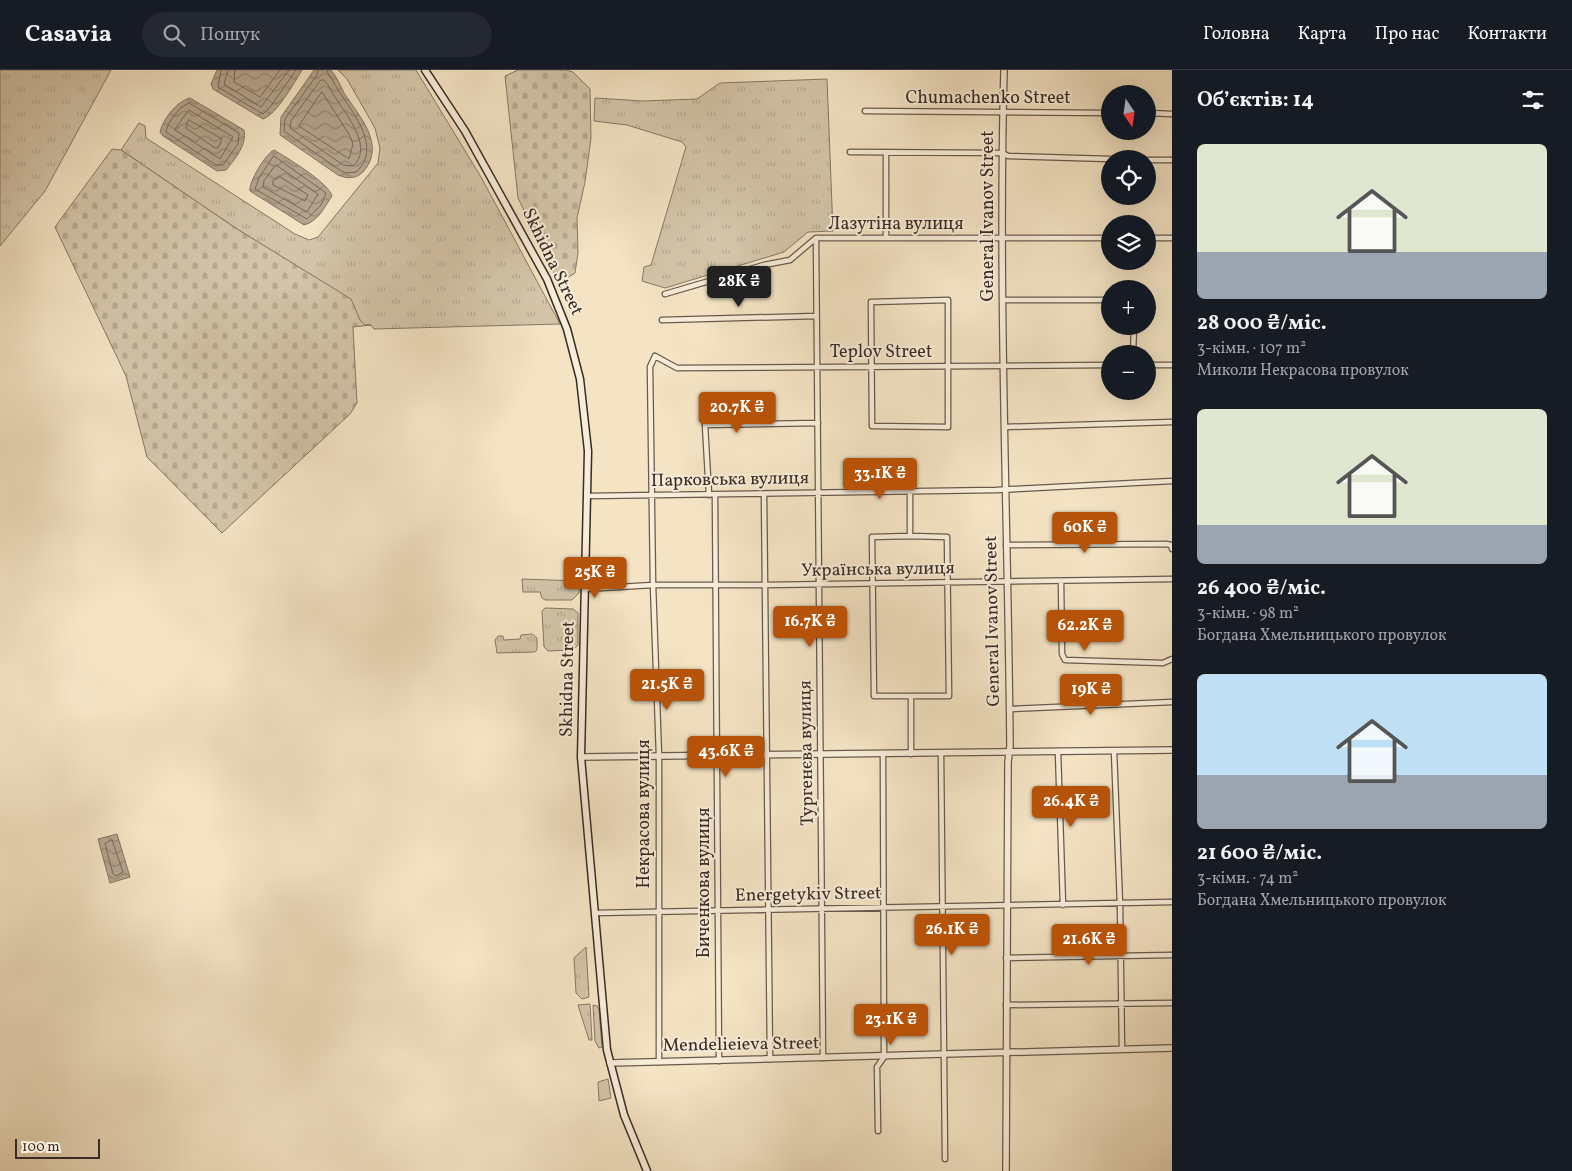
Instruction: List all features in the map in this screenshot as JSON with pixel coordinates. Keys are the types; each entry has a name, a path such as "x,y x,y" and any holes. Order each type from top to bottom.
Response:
{"main road":[{"name":"Skhidna Street","path":"425,70 469,139 518,224 557,300 568,329 580,379 586,423 588,496 581,757 605,1028 610,1063 624,1115 647,1171"}],"street":[{"name":"General Ivanov Street","path":"1004,70 1002,153 1005,490 1010,708 1006,958 1006,1171"},
{"name":"Chumachenko Street","path":"865,112 1101,113"},
{"path":"1156,113 1172,114"},
{"path":"850,152 1002,153 1008,156 1101,159"},
{"path":"886,152 886,238"},
{"path":"1156,160 1172,160"},
{"name":"Лазутіна вулиця","path":"665,294 764,265 790,260 816,238 1101,238"},
{"name":"Тургенєва вулиця","path":"816,238 823,1058"},
{"path":"1156,238 1172,238"},
{"path":"948,300 948,427 872,426 871,366 871,302 948,300"},
{"path":"1004,300 1101,300"},
{"path":"662,320 816,316"},
{"name":"Teplov Street","path":"655,356 677,368 1101,365"},
{"name":"Некрасова вулиця","path":"655,356 650,367 653,585 659,756 659,1062"},
{"path":"1156,365 1172,365"},
{"path":"1005,427 1172,422"},
{"path":"709,495 705,425 818,423"},
{"name":"Парковська вулиця","path":"588,496 1005,490 1172,480"},
{"path":"910,491 910,536"},
{"path":"764,494 770,1059"},
{"name":"Биченкова вулиця","path":"716,495 714,584 719,1061"},
{"path":"910,536 947,537 949,696 874,696 872,537 910,536"},
{"path":"1006,545 1166,544 1170,545 1172,549"},
{"name":"Українська вулиця","path":"585,589 714,584 1172,580"},
{"path":"1061,581 1062,654 1065,660 1163,663 1172,659"},
{"path":"911,696 911,754"},
{"path":"1010,708 1172,702"},
{"path":"581,757 1172,750"},
{"path":"1114,751 1120,904 1122,1049"},
{"path":"1058,752 1063,905"},
{"path":"878,1131 877,1067 884,1056 883,754"},
{"path":"941,754 945,1159"},
{"name":"Energetykiv Street","path":"595,913 1172,902"},
{"path":"1006,958 1172,954"},
{"path":"1006,1005 1172,1002"},
{"name":"Mendelieieva Street","path":"610,1063 1006,1054 1018,1051 1172,1048"}],"green space":[{"path":"0,70 111,70 45,191 0,246"},
{"path":"338,70 416,70 481,177 560,324 374,329 371,325 365,325 360,320 350,299 237,229 121,150 139,123 145,126 146,138 295,234 309,240 318,237 378,163 380,148 375,128 347,79"},
{"path":"518,70 566,70 573,72 590,89 591,138 585,182 577,218 578,253 575,273 562,281 556,278 518,198 505,76"},
{"path":"827,79 833,231 808,232 784,252 665,288 642,281 644,267 651,265 686,147 682,142 627,125 594,121 595,98 643,101 697,99 720,83"},
{"path":"112,149 121,150 237,229 351,299 360,320 365,325 371,325 353,327 357,403 350,414 222,533 147,457 126,376 55,227"},
{"path":"522,579 580,581 579,593 572,600 545,600 540,592 523,592"},
{"path":"545,608 573,609 578,613 578,645 573,650 548,651 544,647 542,611"},
{"path":"532,634 537,638 537,650 535,652 497,653 495,640 498,636 503,636 504,640 520,639 521,635"},
{"path":"586,947 589,997 582,999 576,993 574,958"},
{"path":"590,1004 592,1040 589,1040 578,1005"},
{"path":"593,1005 597,1006 599,1010 602,1047 599,1048 595,1041"},
{"path":"608,1079 611,1098 599,1101 598,1082"}],"water":[{"path":"217,70 302,70 279,105 263,119 213,89 211,84"},
{"path":"314,70 331,70 368,131 372,151 370,162 363,172 357,176 348,178 338,175 280,135 281,117"},
{"path":"190,98 244,130 242,146 226,170 217,171 163,136 160,132 171,111 180,103"},
{"path":"274,150 315,177 329,190 332,196 321,213 313,221 304,225 250,191 258,169"},
{"path":"117,834 130,877 110,883 98,839"}]}
